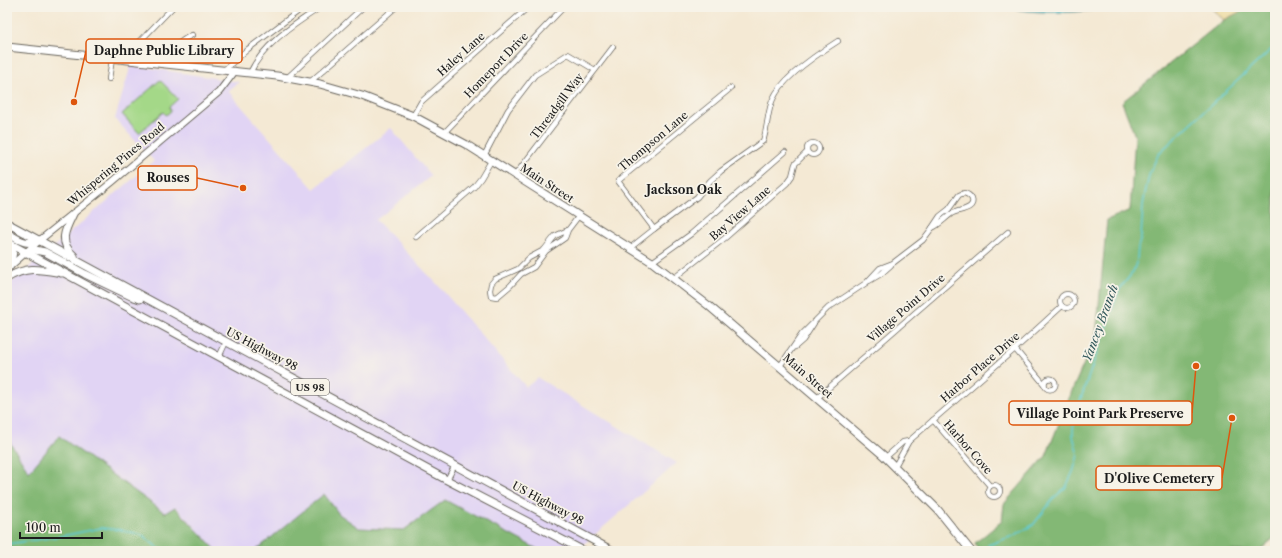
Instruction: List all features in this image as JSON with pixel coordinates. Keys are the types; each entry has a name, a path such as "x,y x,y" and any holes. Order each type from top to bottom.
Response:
{"main road":[{"name":"Main Street","path":"7,47 287,78 310,82 362,96 413,116 515,175 578,217 652,262 674,278 886,457 938,510 971,551"},
{"path":"73,214 64,234 66,246 69,252 83,264"},
{"name":"US Highway 98","path":"7,223 613,551"},
{"path":"7,233 27,243 33,243 40,240"},
{"path":"9,243 13,252 9,267"},
{"name":"US 98","path":"9,243 447,480 584,551"},
{"path":"26,252 35,250 46,252 85,274 131,296 156,304"},
{"path":"7,278 21,271 38,268 67,274"},
{"path":"564,541 571,551"}],"street":[{"path":"122,60 173,7"},
{"path":"224,70 248,49 304,7"},
{"path":"250,73 256,60 271,43 321,7"},
{"path":"287,78 364,7"},
{"path":"310,82 396,7"},
{"name":"Haley Lane","path":"413,116 421,102 525,10"},
{"name":"Homeport Drive","path":"444,133 561,10"},
{"path":"170,64 175,48 183,40 192,35"},
{"path":"630,248 697,197 710,181 721,171 763,141 769,108 777,91 812,59 838,41"},
{"name":"Threadgill Way","path":"515,175 613,47"},
{"path":"484,156 508,110 535,75 568,54 595,70"},
{"path":"109,79 112,59"},
{"name":"Whispering Pines Road","path":"9,267 40,240 111,184 218,92 235,72"},
{"name":"Thompson Lane","path":"654,229 618,182 731,88"},
{"path":"652,262 691,234 784,152"},
{"name":"Bay View Lane","path":"674,278 725,238 787,183 792,176 795,164 807,152"},
{"path":"416,237 474,187 491,161"},
{"path":"780,366 790,350 803,340 815,322 828,308 866,283 876,272 894,263 923,240 940,216 949,209 959,195 964,193 970,196 972,202 967,209 956,211 932,228"},
{"path":"545,251 534,267 521,274 497,297 491,296 490,290 495,280 518,269 529,258 545,251 565,238 568,230 578,217"},
{"name":"Village Point Drive","path":"817,398 1008,232"},
{"path":"518,269 521,274"},
{"name":"Harbor Place Drive","path":"895,466 909,441 1062,306"},
{"path":"219,356 226,342"},
{"path":"1015,349 1044,384"},
{"name":"Harbor Cove","path":"933,420 990,486"},
{"name":"Harbor Place Drive","path":"886,457 903,442 909,441"},
{"path":"447,480 455,466"}],"shaded area":[{"path":"131,65 239,82 228,91 314,189 391,128 431,176 376,220 437,284 526,387 538,378 677,463 576,551 541,551 445,500 404,530 359,528 339,514 324,495 255,551 217,551 176,507 165,513 59,436 29,472 7,438 7,286 154,161 115,119"}],"green space":[{"path":"1249,7 1275,7 1275,537 1259,551 979,551 975,543 1002,521 1004,504 1046,456 1096,336 1107,220 1130,210 1135,136 1122,102 1224,20"},
{"path":"160,80 178,99 169,107 171,111 166,115 163,112 139,133 122,114"},
{"path":"59,436 165,513 175,507 217,551 7,551 7,438 29,472"},
{"path":"324,494 339,514 359,528 404,530 445,500 541,551 255,551"}],"sand":[{"path":"1210,7 1249,7 1224,20"}],"water":[{"path":"1005,7 1117,7 1091,11 1045,12 1017,10"}],"waterway":[{"name":"Yancey Branch","path":"988,545 1013,536 1033,525 1055,497 1066,487 1073,472 1078,455 1073,436 1073,428 1080,401 1119,290 1133,272 1137,260 1146,189 1150,172 1159,153 1275,46"},
{"name":"Yancey Branch","path":"7,544 57,537 101,528 122,530 142,535 162,551"}],"place":[{"name":"Daphne Public Library","path":"74,102"},
{"name":"Rouses","path":"243,188"},
{"name":"Village Point Park Preserve","path":"1196,366"},
{"name":"D'Olive Cemetery","path":"1232,418"}],"district":[{"name":"Jackson Oak","path":"684,189"}]}
